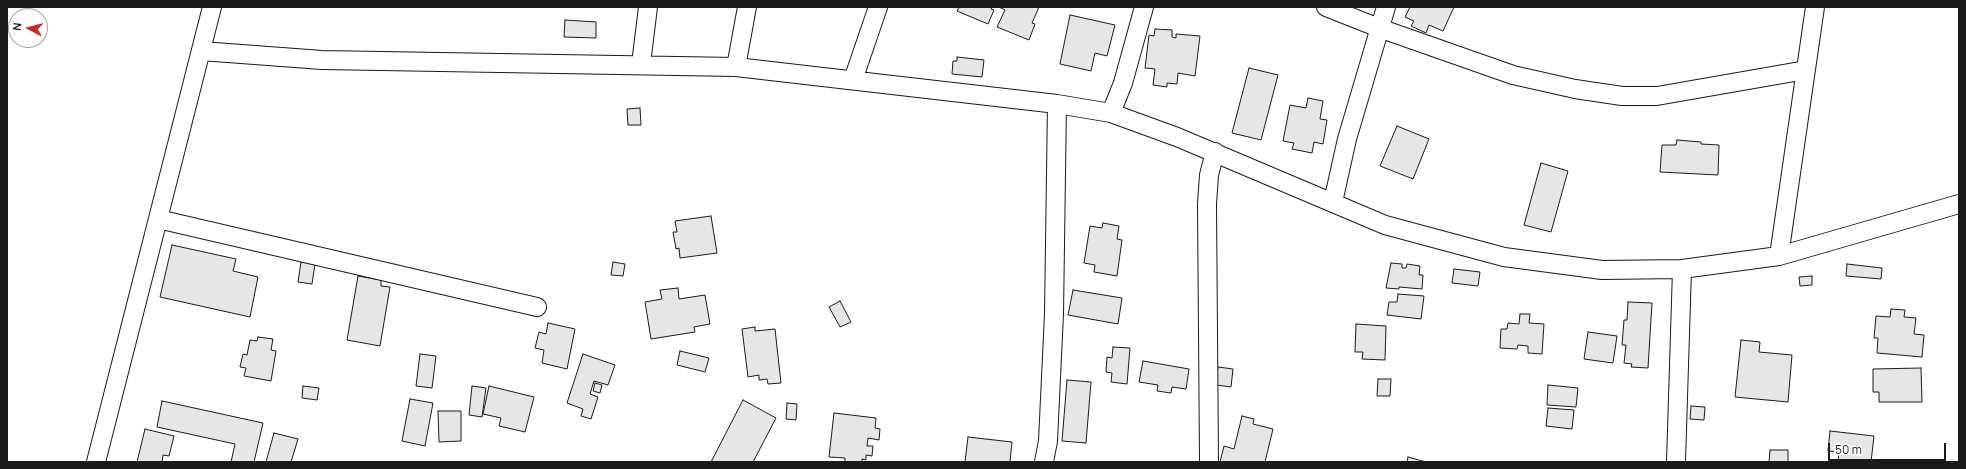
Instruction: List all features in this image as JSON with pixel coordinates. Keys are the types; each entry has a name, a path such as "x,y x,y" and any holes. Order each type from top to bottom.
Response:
{"street":[{"path":"96,462 212,7"},
{"path":"641,64 648,7"},
{"path":"736,67 747,7"},
{"path":"853,80 878,7"},
{"path":"1110,113 1123,83 1144,7"},
{"path":"1326,7 1379,28 1513,75 1575,89 1622,96 1657,96 1806,70"},
{"path":"1332,202 1347,139 1386,7"},
{"path":"1779,256 1815,7"},
{"path":"201,51 322,60 641,64 736,67 1056,104 1110,113 1215,152 1385,225 1504,257 1602,270 1682,269 1779,256 1959,204"},
{"path":"1044,462 1048,441 1054,314 1056,104"},
{"path":"1209,462 1207,204 1209,175 1215,152"},
{"path":"158,220 537,307"},
{"path":"1676,462 1682,269"}],"building":[{"path":"959,7 992,7 991,9 994,10 988,24 957,11"},
{"path":"999,7 1039,7 1032,23 1035,24 1029,40 997,27 1005,10"},
{"path":"1410,7 1454,7 1443,31 1429,25 1426,33 1411,26 1414,21 1405,17"},
{"path":"1070,15 1115,25 1107,56 1095,53 1091,71 1060,64"},
{"path":"565,20 596,22 596,38 564,37"},
{"path":"1155,29 1172,30 1172,37 1176,38 1176,34 1200,36 1195,76 1178,73 1177,84 1167,83 1167,87 1153,85 1155,69 1145,68 1149,35 1154,36"},
{"path":"957,57 984,60 982,77 952,74 953,61 957,61"},
{"path":"1249,68 1278,75 1261,140 1232,133"},
{"path":"1308,98 1323,101 1320,119 1327,120 1323,144 1314,142 1312,153 1292,149 1294,143 1283,141 1290,105 1306,108"},
{"path":"640,108 641,125 628,125 627,109"},
{"path":"1397,126 1429,139 1413,179 1380,166"},
{"path":"1677,140 1719,145 1718,175 1660,172 1662,145 1676,145"},
{"path":"1541,163 1568,171 1551,232 1524,225"},
{"path":"711,216 717,253 680,258 679,248 676,249 673,232 677,232 675,221"},
{"path":"1103,223 1119,226 1117,239 1122,240 1117,276 1094,272 1095,265 1084,263 1090,226 1102,228"},
{"path":"172,245 236,259 233,271 258,277 250,317 160,297"},
{"path":"301,262 315,264 312,284 298,282"},
{"path":"613,262 625,264 623,276 611,275"},
{"path":"1391,263 1402,264 1402,268 1406,268 1407,264 1420,266 1419,275 1423,275 1422,289 1399,287 1399,289 1386,288"},
{"path":"1847,264 1882,268 1881,279 1846,276"},
{"path":"1454,269 1480,272 1478,286 1452,283"},
{"path":"358,276 381,280 381,286 390,287 380,346 347,340"},
{"path":"1812,276 1812,285 1800,286 1799,277"},
{"path":"678,288 679,299 705,295 710,324 694,327 695,332 651,339 645,302 662,299 660,290"},
{"path":"1073,290 1122,298 1118,324 1068,315"},
{"path":"1398,294 1424,296 1421,319 1387,315 1389,302 1397,302"},
{"path":"840,301 851,322 840,327 829,307"},
{"path":"1628,302 1652,303 1648,368 1631,367 1632,364 1624,363 1626,345 1622,345 1624,320 1627,320"},
{"path":"1891,309 1905,310 1904,317 1916,318 1914,334 1924,335 1922,357 1877,353 1878,338 1874,338 1876,316 1890,317"},
{"path":"1520,314 1530,314 1529,323 1544,324 1542,354 1528,353 1528,346 1518,345 1517,349 1500,348 1501,329 1507,329 1508,323 1519,324"},
{"path":"548,323 575,329 567,369 542,363 544,350 535,348 539,332 546,334"},
{"path":"1356,324 1386,326 1385,360 1362,359 1363,352 1355,352"},
{"path":"755,327 755,331 775,329 781,383 768,384 767,379 759,380 759,375 748,377 742,329"},
{"path":"1588,332 1617,336 1613,363 1584,359"},
{"path":"258,337 273,339 271,350 276,351 271,381 244,376 246,368 240,367 243,354 247,355 250,340 257,341"},
{"path":"1741,340 1760,342 1759,352 1792,355 1788,402 1735,397"},
{"path":"1113,347 1130,348 1127,384 1111,382 1112,373 1106,372 1107,357 1112,358"},
{"path":"680,351 709,358 705,372 677,365"},
{"path":"420,354 436,356 432,388 416,386"},
{"path":"583,354 615,365 608,385 594,381 590,394 598,397 591,419 581,416 583,409 567,403"},
{"path":"1143,361 1189,369 1186,389 1172,387 1171,393 1157,391 1158,385 1139,382"},
{"path":"1218,367 1233,369 1231,387 1216,385"},
{"path":"1921,368 1922,402 1879,402 1879,392 1873,392 1873,369"},
{"path":"1378,379 1391,379 1390,396 1377,396"},
{"path":"1067,380 1091,382 1086,443 1062,441"},
{"path":"595,383 602,385 600,393 593,391"},
{"path":"1548,385 1578,388 1576,407 1547,405"},
{"path":"303,386 319,388 317,400 302,398"},
{"path":"472,386 486,388 482,417 469,415"},
{"path":"489,386 534,397 525,432 499,426 501,418 483,414"},
{"path":"410,399 433,403 425,446 402,441"},
{"path":"743,400 776,418 753,462 711,462"},
{"path":"162,401 263,423 254,462 231,462 235,444 157,427"},
{"path":"787,403 797,404 796,420 786,419"},
{"path":"1691,406 1705,407 1704,420 1690,419"},
{"path":"1548,408 1574,410 1572,429 1546,426"},
{"path":"438,411 461,411 461,441 439,442"},
{"path":"834,413 876,418 875,428 880,429 879,440 868,438 867,446 873,446 872,456 866,455 866,460 862,459 862,462 845,462 845,458 829,457"},
{"path":"1242,416 1254,419 1253,424 1273,429 1265,462 1220,462 1224,446 1234,449"},
{"path":"145,429 174,436 169,456 163,455 162,462 137,462"},
{"path":"1830,431 1874,436 1871,462 1838,462 1839,452 1828,451"},
{"path":"274,433 298,439 291,462 266,462"},
{"path":"968,437 1012,442 1010,462 965,462"},
{"path":"1770,450 1788,450 1788,462 1769,462"},
{"path":"1408,457 1426,462 1407,462"}]}
